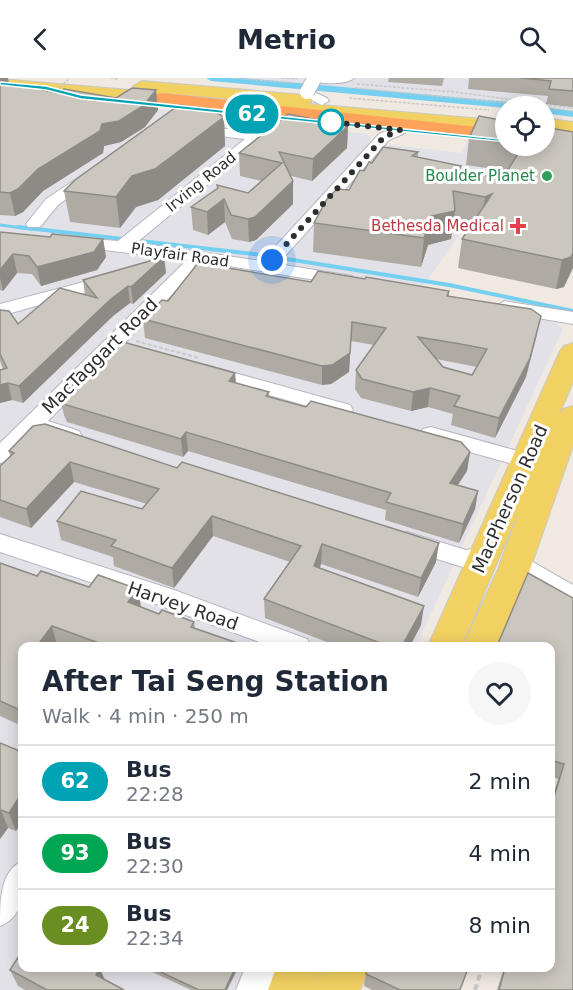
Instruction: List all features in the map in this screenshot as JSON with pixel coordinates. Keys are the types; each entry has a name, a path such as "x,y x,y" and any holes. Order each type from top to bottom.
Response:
{"highway":[{"path":"162,98 495,137"}],"main road":[{"path":"0,84 495,126"},
{"path":"44,87 308,87 495,116"},
{"path":"44,87 81,97 400,130 495,137"},
{"path":"555,132 573,128"},
{"path":"555,136 573,138"},
{"name":"MacPherson Road","path":"482,642 505,562 573,351"},
{"name":"MacPherson Road","path":"538,464 573,415"},
{"name":"MacPherson Road","path":"449,642 505,562"},
{"path":"301,980 331,972"}],"street":[{"path":"308,87 349,83"},
{"name":"Irving Road","path":"129,240 275,122 272,116"},
{"path":"175,127 258,136"},
{"path":"272,260 371,150 384,137 400,130"},
{"path":"360,163 381,166"},
{"name":"Playfair Road","path":"101,168 52,202 29,230 51,239 129,240 196,260 272,260 367,284"},
{"path":"160,266 196,260"},
{"name":"MacTaggart Road","path":"0,456 196,260"},
{"path":"0,310 132,273"},
{"path":"483,303 573,318"},
{"path":"111,345 131,351"},
{"path":"183,365 359,414"},
{"path":"33,423 87,441"},
{"path":"414,429 538,464"},
{"path":"380,533 466,559 505,562 557,590 573,604"},
{"name":"Harvey Road","path":"0,543 165,597 287,642"},
{"path":"0,910 18,882"},
{"path":"254,990 301,980"}],"path":[{"path":"44,87 70,78"},
{"path":"233,78 308,87"},
{"path":"282,78 308,87"},
{"path":"349,83 495,101"},
{"path":"349,83 455,92 573,109"},
{"path":"555,108 573,109"},
{"path":"475,990 481,972"}],"shaded area":[{"path":"238,78 573,78 573,110 555,108 555,96 495,96 495,101"},
{"path":"0,100 211,114 204,125 274,133 306,126 366,134 372,138 368,142 462,153 468,139 495,143 495,156 514,156 415,298 555,322 563,329 418,642 18,642 18,972 266,972 257,990 0,990"}],"building":[{"path":"521,78 573,78 573,91 549,89 551,81"},
{"path":"0,81 57,93 64,89 116,98 132,88 156,90 143,106 119,121 102,124 100,131 38,169 18,189 10,193 0,192"},
{"path":"179,105 211,109 224,117 155,169 132,176 116,197 64,191 75,180"},
{"path":"288,114 348,126 313,159 279,152 293,181 255,217 248,219 231,215 224,199 207,212 191,207 218,188 217,185 248,193 282,163 239,153"},
{"path":"479,116 495,119 495,142 469,138"},
{"path":"555,129 573,132 573,253 571,257 562,260 462,239 492,194 485,197 453,191 455,211 432,216 424,238 314,223 327,199 337,189 349,190 360,170 364,171 369,162 372,163 383,147 418,152 412,156 461,166 458,170 502,179 517,156 555,156"},
{"path":"0,232 103,239 94,252 37,267 29,256 13,254 0,270"},
{"path":"164,257 131,287 128,286 111,299 19,386 8,383 0,385 0,370 7,368 0,354 0,310 9,311 18,324 60,288 97,298 83,280"},
{"path":"198,263 311,282 318,271 365,279 366,277 449,291 447,296 531,309 541,316 530,358 499,418 454,406 460,396 430,388 413,392 362,379 356,370 386,328 352,322 350,353 332,365 322,366 143,319 162,300 168,301","holes":["418,337 487,349 472,375 443,367"]},
{"path":"123,342 235,373 229,381 269,392 266,396 306,407 311,401 461,442 470,452 450,483 478,491 463,524 386,502 391,493 186,432 181,439 63,404 60,397 114,344"},
{"path":"45,424 177,468 182,462 439,543 421,578 322,544 314,566 424,606 404,642 377,642 264,599 301,546 212,516 172,568 111,546 116,540 57,521 81,491 142,509 159,489 70,462 26,509 0,500 0,466 14,453 9,451 33,426"},
{"path":"0,563 37,576 41,571 89,587 98,575 138,589 128,602 159,614 162,610 194,622 191,627 234,642 96,642 52,626 40,642 18,642 18,709 0,701"},
{"path":"528,573 573,598 573,990 499,990 504,972 555,972 555,794 564,764 555,761 555,642 499,642"},
{"path":"0,743 18,750 18,799 9,813 0,810"},
{"path":"18,957 18,972 98,972 96,975 124,990 47,990 10,970"},
{"path":"161,972 233,972 225,990 199,990"},
{"path":"367,972 467,972 460,990 400,990 366,974"}],"waterway":[{"path":"211,78 495,104"},
{"path":"555,112 573,114"},
{"path":"0,225 31,229"},
{"path":"18,227 262,255 449,285 573,311"}],"bus line":[{"name":"62","path":"0,84 46,88 60,94 81,97 495,139"}],"place":[{"name":"Boulder Planet","path":"547,176"},
{"name":"Bethesda Medical","path":"518,226"}],"route":[{"path":"272,260 384,137 400,130 331,122"}]}
